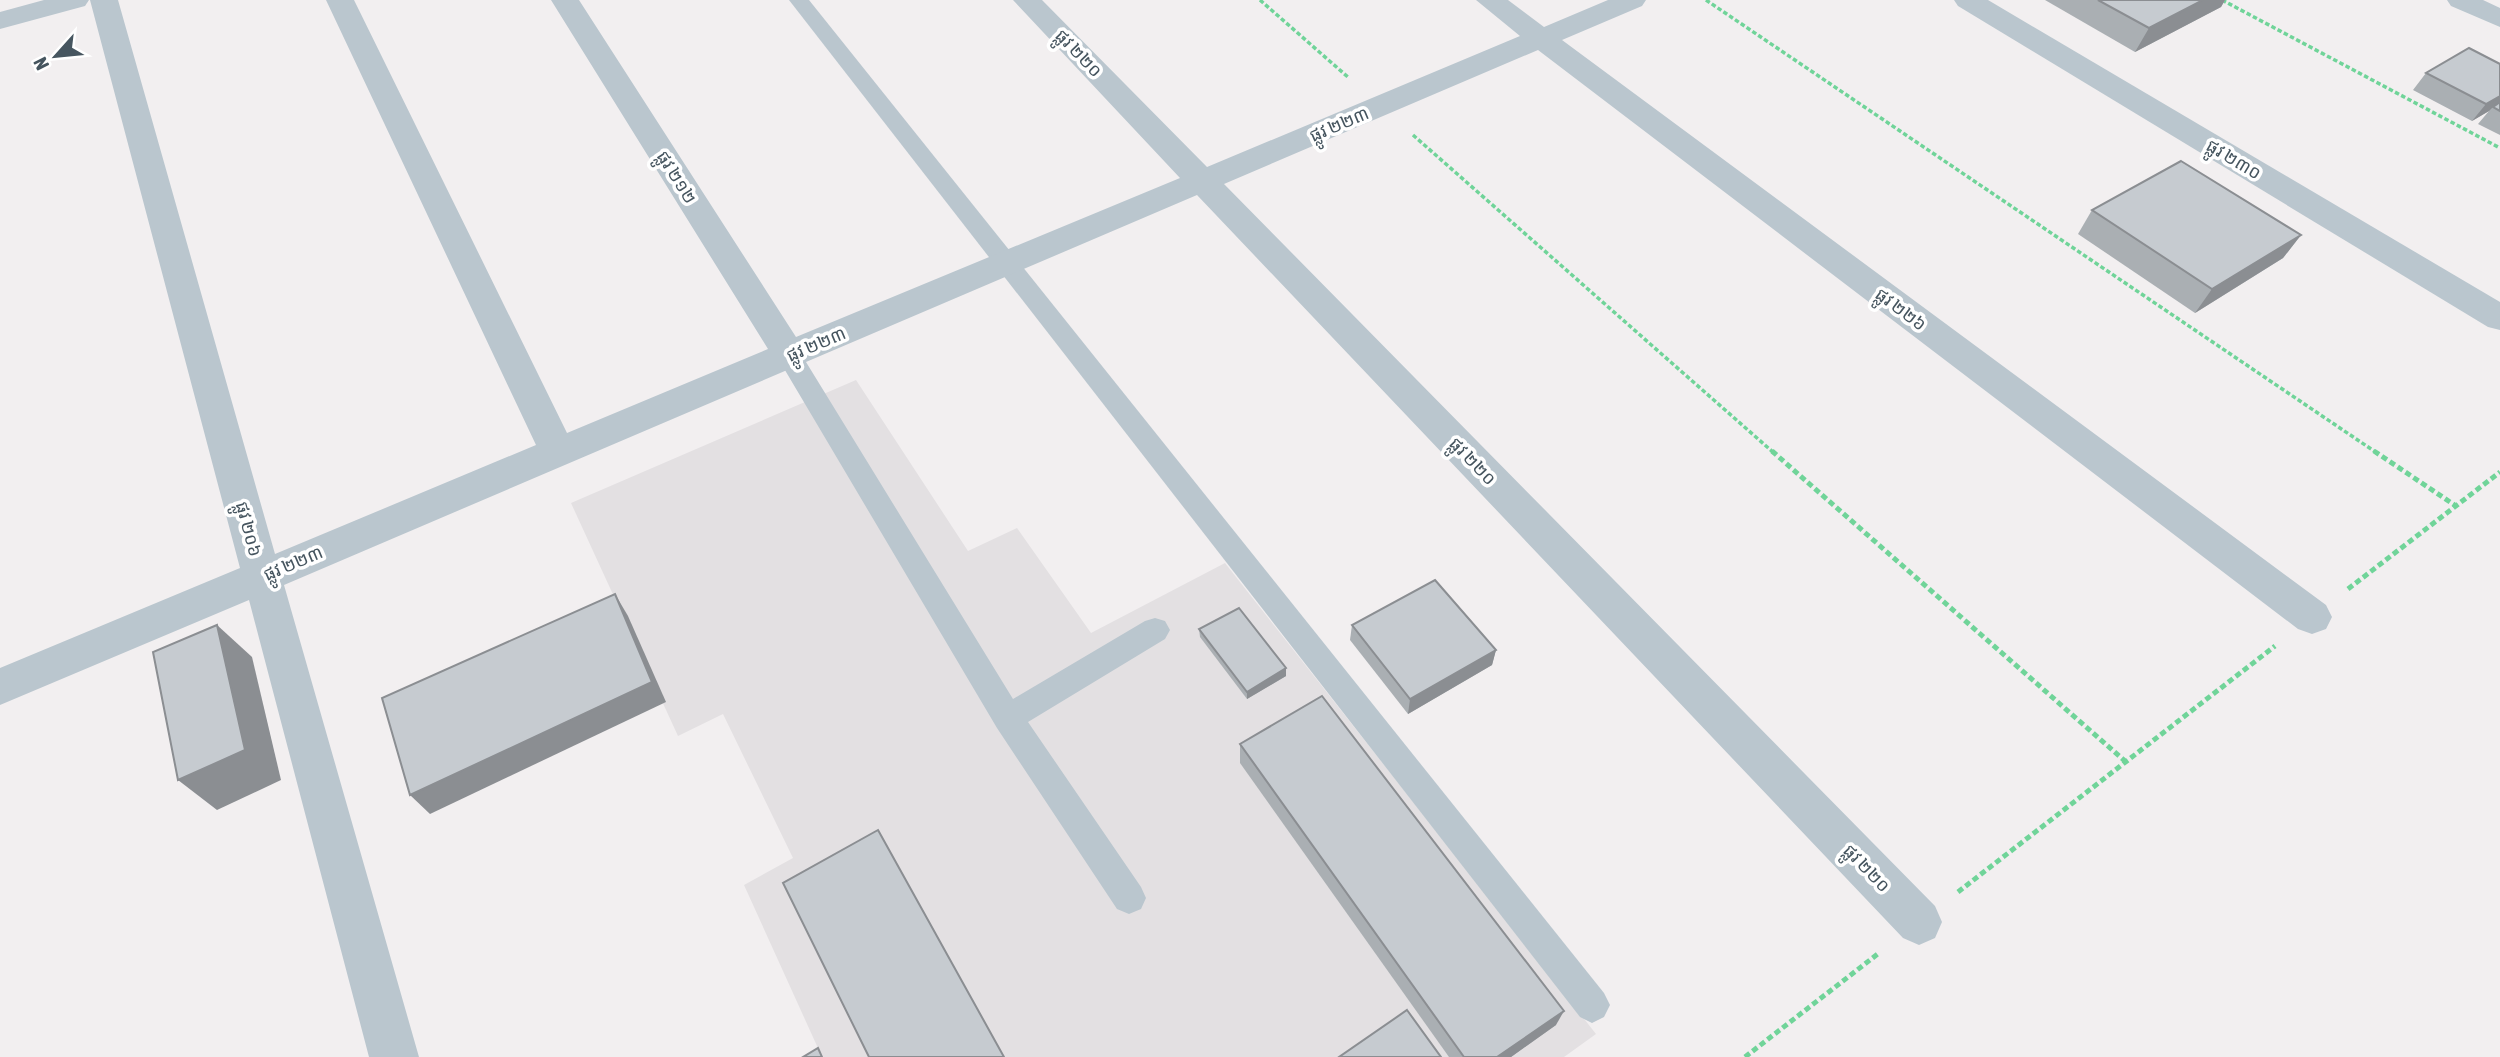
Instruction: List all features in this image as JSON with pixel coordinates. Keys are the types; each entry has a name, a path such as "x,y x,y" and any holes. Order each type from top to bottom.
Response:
{"street":[{"path":"0,21 75,0"},
{"name":"ផ្លូវ ២០៦","path":"104,0 394,1057"},
{"path":"340,0 558,452"},
{"name":"ផ្លូវ ២១២","path":"565,0 789,355"},
{"name":"ផ្លូវ ២២០","path":"1027,0 1919,922"},
{"name":"ផ្លូវ ២២៦","path":"1490,0 2312,617"},
{"name":"ផ្លូវ ២២៣","path":"0,687 1632,0"},
{"name":"ផ្លូវ ២៣០","path":"1968,0 2500,318"},
{"path":"2461,0 2500,19"}],"lane":[{"path":"799,0 1592,1006"},
{"path":"789,355 1008,718 1129,898"},
{"path":"1008,718 1155,630"}],"path":[{"path":"1260,0 2126,762"},
{"path":"1706,0 2456,506"},
{"path":"2222,0 2500,148"},
{"path":"1745,1057 2500,472"}],"shaded area":[{"path":"856,380 968,551 1017,528 1091,633 1225,563 1596,1034 1564,1057 822,1057 744,885 793,858 723,714 678,736 571,503"}],"building":[{"path":"2098,0 2203,0 2149,28"},
{"path":"2469,48 2500,64 2500,96 2486,104 2426,73"},
{"path":"2500,102 2500,111 2493,107"},
{"path":"2181,161 2301,235 2212,289 2092,210"},
{"path":"1435,580 1496,650 1410,699 1352,625"},
{"path":"615,594 652,682 410,795 382,698"},
{"path":"1239,608 1286,668 1247,692 1199,629"},
{"path":"217,625 245,750 178,780 153,652"},
{"path":"1322,696 1564,1011 1497,1057 1464,1057 1240,744"},
{"path":"878,830 1004,1057 869,1057 783,883"},
{"path":"1407,1010 1441,1057 1339,1057"},
{"path":"818,1048 822,1057 803,1057"}]}
